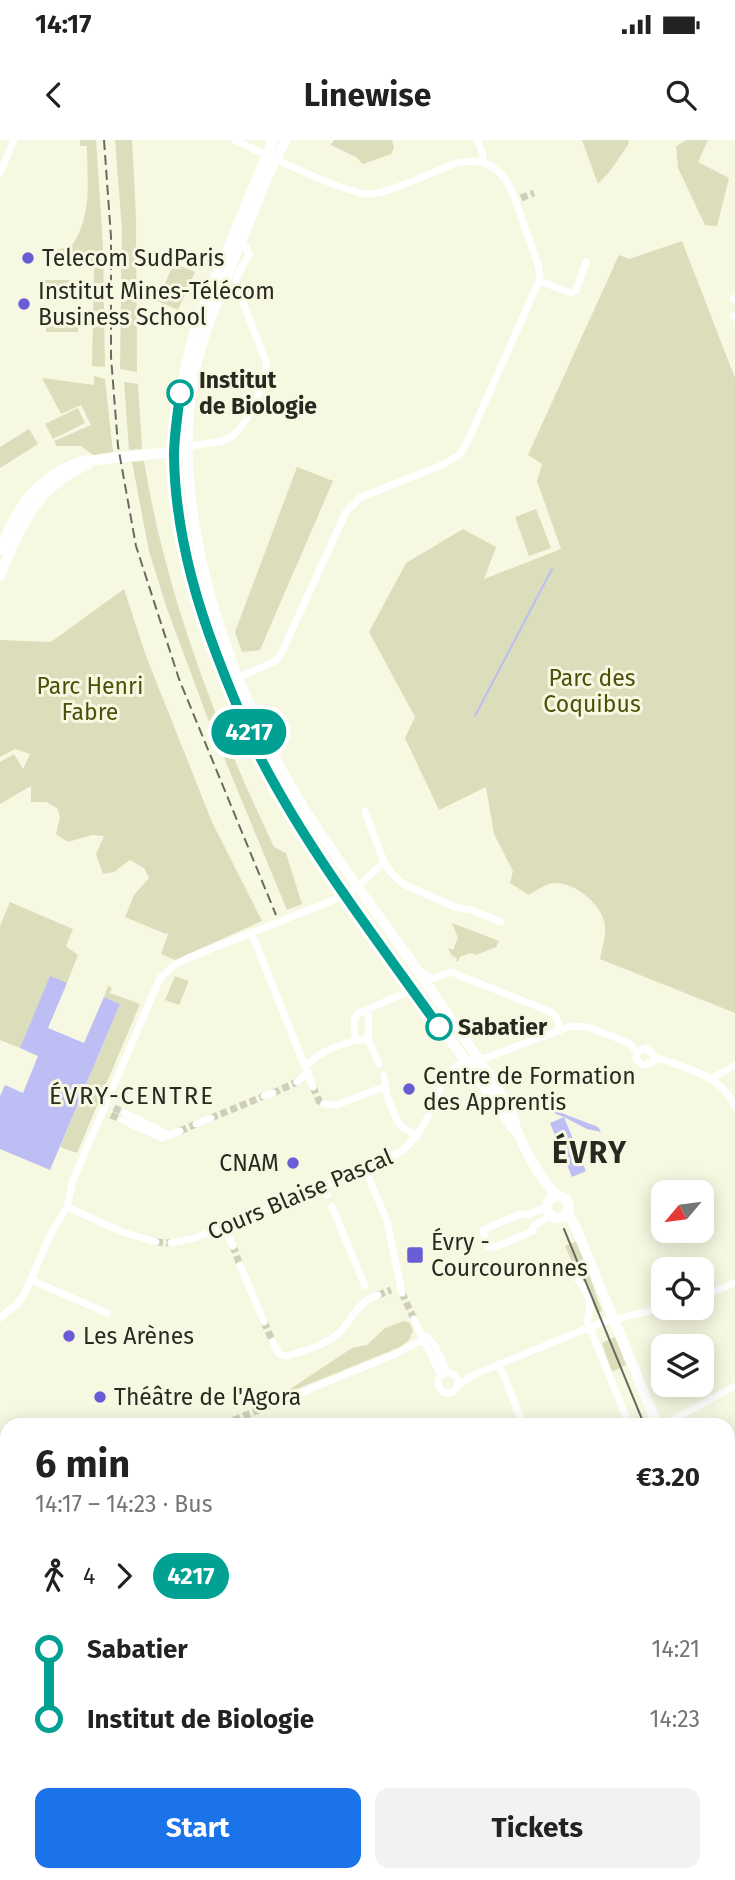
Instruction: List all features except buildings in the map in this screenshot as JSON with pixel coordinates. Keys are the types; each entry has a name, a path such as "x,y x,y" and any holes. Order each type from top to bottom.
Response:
{"main road":[{"path":"273,140 240,245 213,308 198,354 191,393 186,449 189,496 198,546 214,607 240,678 296,795 357,887 480,1060 512,1114 517,1132 538,1170 558,1218 568,1213"},
{"path":"286,140 270,156 197,323 169,453 184,549 201,614 262,761 346,895 510,1126 517,1132"},
{"path":"0,550 10,525 67,474 101,461 186,449"},
{"path":"0,576 10,525"},
{"path":"551,1205 566,1199 568,1213 654,1418"}],"street":[{"path":"0,173 14,140"},
{"path":"227,682 274,662 280,656 352,503 440,466 459,454 467,443 539,281 539,268 518,199 500,171 482,161 467,160 456,163 384,191 365,195 356,194 234,140"},
{"path":"478,140 483,155 482,161"},
{"path":"186,449 196,444 225,440 236,434 245,424 265,375 267,365 236,284 238,274 249,254 246,247 240,245"},
{"path":"539,281 571,293 576,291 586,262"},
{"path":"365,811 384,862 392,874 414,889 455,907 472,910 501,922"},
{"path":"0,1318 17,1304 31,1280 50,1235 67,1207 73,1180 108,1110 160,978 180,961 346,895 384,862"},
{"path":"251,932 313,1087"},
{"path":"416,968 431,979 451,972 549,1011 556,1016 560,1029"},
{"path":"355,1040 355,1016 413,990"},
{"path":"366,1010 369,1018 368,1039 379,1064"},
{"path":"464,1060 480,1060 571,1026 588,1027 629,1043 637,1052 639,1063 645,1065 654,1058"},
{"path":"297,1082 313,1058 355,1040 368,1039"},
{"path":"637,1052 646,1048 654,1058 712,1078 728,1093 735,1106"},
{"path":"300,1052 313,1058"},
{"name":"Cours Blaise Pascal","path":"171,1243 187,1241 398,1154 417,1136 444,1079 464,1060"},
{"path":"712,1078 733,1066"},
{"path":"384,1076 384,1087 397,1121 417,1136"},
{"path":"324,1104 336,1105 384,1087"},
{"path":"264,1096 273,1093"},
{"path":"124,1116 169,1135 180,1131"},
{"path":"196,1124 211,1118"},
{"path":"365,1168 390,1230 401,1289 391,1290"},
{"path":"323,1186 327,1195"},
{"path":"551,1205 533,1226 533,1231 495,1247 488,1247 483,1230 520,1214 528,1215 551,1205"},
{"path":"67,1207 122,1232 156,1242"},
{"path":"273,1342 279,1354 286,1356 331,1339 370,1292 332,1207"},
{"path":"528,1215 533,1226"},
{"path":"224,1226 233,1246"},
{"path":"240,1265 264,1322"},
{"path":"31,1280 107,1312"},
{"path":"578,1280 592,1306 587,1321 626,1418"},
{"path":"714,1292 735,1283"},
{"path":"474,1375 448,1374 438,1384 444,1392 452,1392 474,1375 590,1327 651,1311"},
{"path":"405,1348 415,1339 417,1325 448,1374 458,1380 458,1386"},
{"path":"288,1398 418,1342 428,1341"},
{"path":"499,1364 521,1418"},
{"path":"676,1418 735,1386"}],"green space":[{"path":"80,140 96,140 103,247 105,367 92,366 94,266 78,261 47,259 47,251 71,247 83,223 88,185 87,146 80,146"},
{"path":"115,140 132,140 136,217 137,372 120,369 122,229"},
{"path":"334,140 392,140 394,148 391,154 363,164 356,157 331,145"},
{"path":"582,140 628,140 629,143 598,184"},
{"path":"687,140 708,140 698,162 729,178 717,226 705,225 678,168 676,146"},
{"name":"Parc des Coquibus","path":"682,241 735,378 735,1013 600,959 605,934 603,918 587,896 571,886 554,883 529,895 510,883 513,871 494,834 486,787 439,810 405,738 415,717 369,632 406,563 463,529 496,547 484,579 561,549 537,481 542,464 528,455 619,255 629,259"},
{"path":"174,263 195,272 178,310 157,301"},
{"path":"44,280 77,280 78,296 44,296"},
{"path":"46,317 78,317 78,332 46,332"},
{"path":"94,376 105,379 113,452 93,455 81,446 57,446 54,441 91,425 81,405 61,414 42,378 94,385"},
{"path":"124,382 138,384 142,449 129,450"},
{"path":"78,408 85,423 53,439 45,424"},
{"path":"29,429 38,444 0,468 0,447"},
{"path":"144,461 165,561 213,707 274,847 286,853 302,904 287,910 206,714 166,606 149,551 132,462"},
{"path":"297,467 333,481 260,650 242,652 235,632"},
{"path":"536,509 551,548 529,556 515,517"},
{"name":"Parc Henri Fabre","path":"124,589 146,656 212,822 262,921 175,960 161,954 169,931 166,934 125,917 134,895 149,878 144,868 130,860 114,872 103,874 96,854 104,836 92,835 68,842 56,834 60,817 57,808 46,802 31,802 31,786 0,804 0,762 14,754 23,769 30,754 15,749 0,757 0,640 51,642"},
{"path":"10,902 73,929 66,946 78,955 67,983 50,977 20,1048 0,1040 0,926"},
{"path":"452,923 499,941 496,947 476,955 470,953 456,961 457,958 452,956 448,948 453,950 458,938"},
{"path":"175,976 189,981 179,1005 165,1000"},
{"path":"108,986 112,988 110,993 140,1004 77,1153 60,1147 120,1004 104,997"},
{"path":"577,1241 602,1311 597,1313 565,1246"},
{"path":"404,1321 410,1323 413,1331 409,1340 400,1347 287,1393 352,1348 367,1345 385,1328"},
{"path":"615,1337 626,1365 612,1372 602,1343"}],"water":[{"path":"50,976 67,983 48,1028 84,1043 104,997 120,1004 50,1170 0,1149 0,1096 5,1085 23,1093 38,1056 20,1048"},
{"path":"551,1109 598,1127 601,1132 587,1129 551,1112"},
{"path":"564,1117 586,1171 572,1177 550,1123"}],"waterway":[{"path":"475,716 552,569"}],"tunnel":[{"path":"521,198 534,193"},
{"path":"273,1093 297,1082"},
{"path":"313,1087 319,1101 324,1104"},
{"path":"211,1118 264,1096"},
{"path":"114,1108 125,1113"},
{"path":"111,1115 122,1120"},
{"path":"180,1131 196,1124"},
{"path":"156,1242 171,1243"},
{"path":"233,1246 240,1265"},
{"path":"378,1295 391,1290"},
{"path":"402,1293 414,1319"},
{"path":"264,1322 273,1342"},
{"path":"239,1418 288,1398"}],"tram line":[{"path":"564,1229 642,1418"}],"railway":[{"path":"104,140 111,237 111,357 118,446 136,546 179,679 276,915"}],"bus line":[{"name":"4217","path":"180,393 174,452 184,549 201,614 235,702 262,761 296,820 439,1027"}],"place":[{"name":"Telecom SudParis","path":"28,258"},
{"name":"Institut Mines-Télécom Business School","path":"24,304"},
{"name":"Institut de Biologie","path":"180,393"},
{"name":"Sabatier","path":"439,1027"},
{"name":"Centre de Formation des Apprentis","path":"409,1089"},
{"name":"CNAM","path":"293,1163"},
{"name":"Évry - Courcouronnes","path":"415,1255"},
{"name":"Les Arènes","path":"69,1336"},
{"name":"Théâtre de l'Agora","path":"100,1397"}],"district":[{"name":"ÉVRY-CENTRE","path":"132,1096"},
{"name":"ÉVRY","path":"590,1153"}]}
